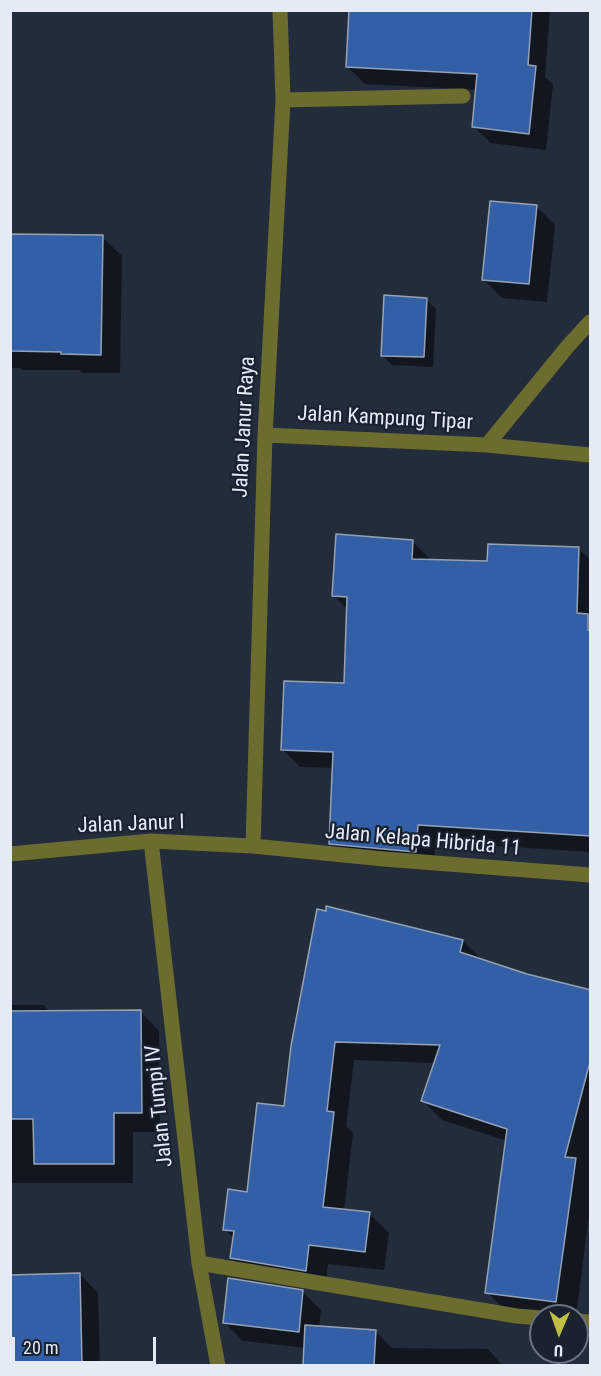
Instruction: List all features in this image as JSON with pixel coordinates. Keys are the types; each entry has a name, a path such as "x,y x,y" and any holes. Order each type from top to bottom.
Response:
{"street":[{"name":"Jalan Janur Raya","path":"253,846 265,435 284,100 280,10"},
{"path":"284,100 463,96"},
{"name":"Jalan Kampung Tipar","path":"265,435 487,445 568,346 591,322"},
{"path":"487,445 591,455"},
{"name":"Jalan Janur I","path":"10,854 151,841 253,846"},
{"name":"Jalan Tumpi IV","path":"151,841 199,1263 218,1365"},
{"name":"Jalan Kelapa Hibrida 11","path":"253,846 591,875"},
{"path":"199,1263 529,1317"}],"building":[{"path":"349,10 532,10 528,65 536,66 529,134 472,127 477,74 346,67"},
{"path":"490,201 537,205 529,284 482,280"},
{"path":"10,234 103,235 101,355 10,351"},
{"path":"384,295 427,298 424,357 381,356"},
{"path":"336,534 413,540 412,559 487,561 488,544 579,547 577,613 588,614 588,630 591,631 591,836 418,825 416,852 329,844 333,752 281,750 284,681 344,683 347,597 332,596"},
{"path":"326,906 463,940 460,952 527,974 591,990 591,1058 565,1157 576,1158 556,1302 485,1293 507,1129 421,1101 440,1045 335,1042 327,1111 334,1112 323,1207 370,1212 365,1252 309,1245 306,1271 230,1258 234,1231 223,1230 228,1189 247,1192 257,1103 284,1106 291,1046 317,909 326,911"},
{"path":"141,1010 142,1113 114,1113 114,1164 34,1164 33,1119 11,1119 10,1011"},
{"path":"80,1273 82,1365 10,1365 10,1275"},
{"path":"228,1278 303,1290 299,1332 223,1323"},
{"path":"305,1325 376,1330 374,1365 303,1365"}]}
